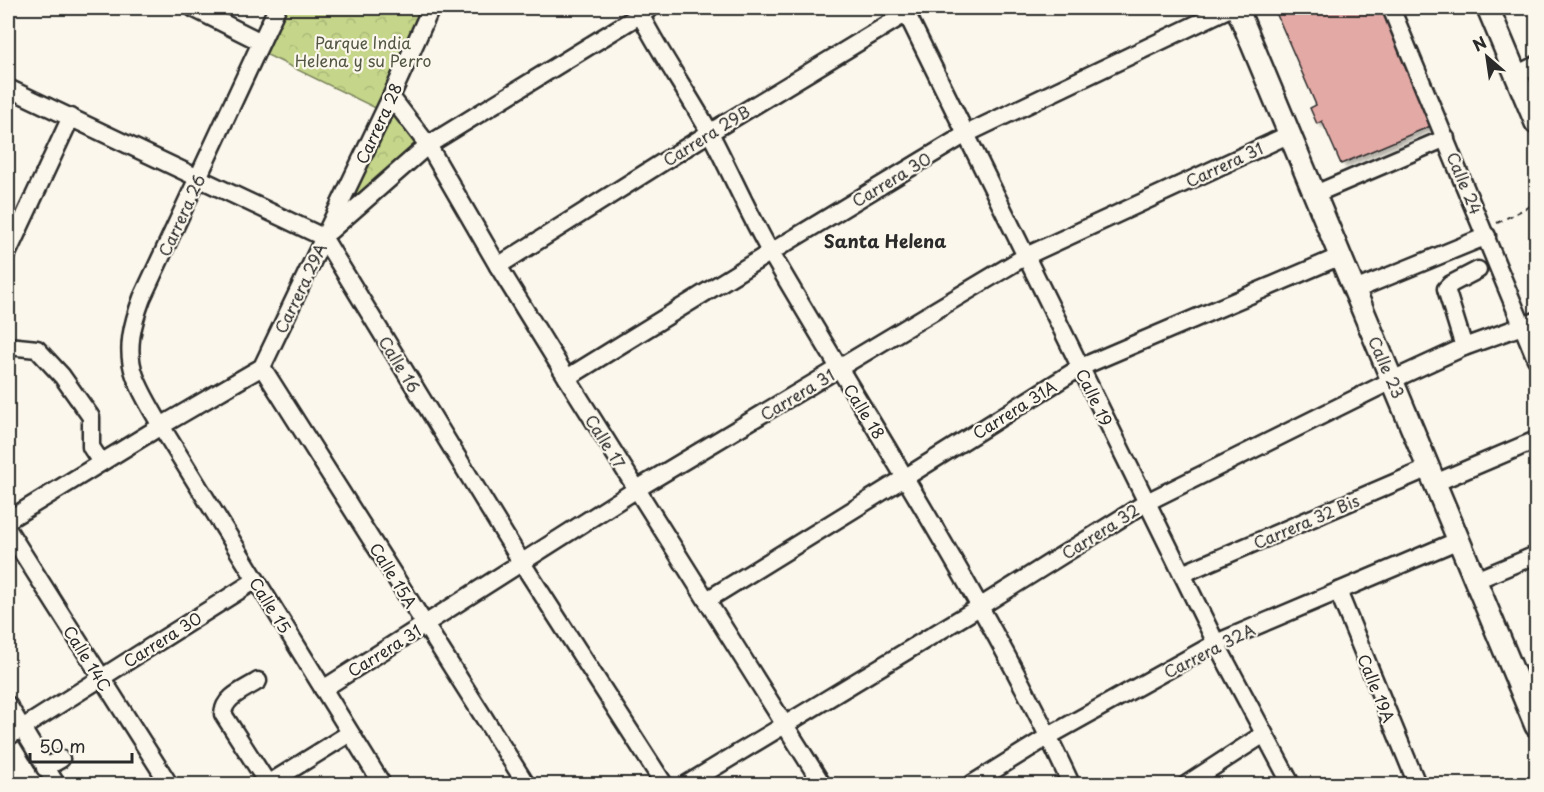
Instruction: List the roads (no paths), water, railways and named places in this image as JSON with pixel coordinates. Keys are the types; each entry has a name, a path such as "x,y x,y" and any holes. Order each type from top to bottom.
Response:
{"main road":[{"name":"Calle 23","path":"1237,8 1392,381 1535,716"},
{"path":"1488,8 1536,123"}],"street":[{"path":"193,8 261,42"},
{"name":"Carrera 26","path":"161,426 134,375 131,353 132,325 141,298 277,8"},
{"name":"Carrera 28","path":"323,237 431,8"},
{"name":"Carrera 30","path":"567,378 966,134 1230,8"},
{"name":"Calle 24","path":"1391,8 1485,233 1531,323 1536,359"},
{"name":"Calle 19","path":"909,9 966,134 1216,643 1291,784"},
{"name":"Carrera 29B","path":"498,266 909,9"},
{"name":"Calle 18","path":"643,10 771,252 981,606 1049,736 1071,784"},
{"name":"Carrera 29A","path":"262,367 323,237 428,145 643,10"},
{"path":"1516,75 1536,65"},
{"path":"8,88 323,237"},
{"name":"Calle 17","path":"391,97 428,145 498,266 567,378 822,784"},
{"path":"8,252 71,117"},
{"name":"Carrera 31","path":"323,688 637,489 1026,256 1290,134"},
{"path":"1315,194 1446,138"},
{"path":"1354,290 1485,233"},
{"name":"Calle 16","path":"323,237 522,563 664,784"},
{"name":"Carrera 31A","path":"707,600 1081,367 1341,256"},
{"path":"1464,347 1446,289 1478,270"},
{"name":"Carrera 32","path":"687,784 981,606 1147,502 1464,347 1531,323"},
{"path":"8,346 37,349 62,376 91,417 91,447 101,462"},
{"path":"8,520 262,367"},
{"name":"Calle 15A","path":"262,367 526,784"},
{"name":"Calle 15","path":"161,426 382,784"},
{"name":"Carrera 32 Bis","path":"1182,574 1432,476 1536,440"},
{"name":"Calle 14C","path":"8,530 169,784"},
{"name":"Carrera 32A","path":"972,784 1049,736 1216,643 1459,540"},
{"path":"1476,580 1536,555"},
{"name":"Carrera 30","path":"14,733 256,580"},
{"name":"Calle 19A","path":"1338,591 1417,784"},
{"path":"258,681 228,699 223,706 222,714 268,784 351,733"},
{"path":"8,705 14,733 56,784"},
{"path":"1186,784 1264,734"},
{"path":"45,768 61,759"}],"district":[{"name":"Santa Helena","path":"885,240"}],"park label":[{"name":"Parque India Helena y su Perro","path":"363,51"}]}
